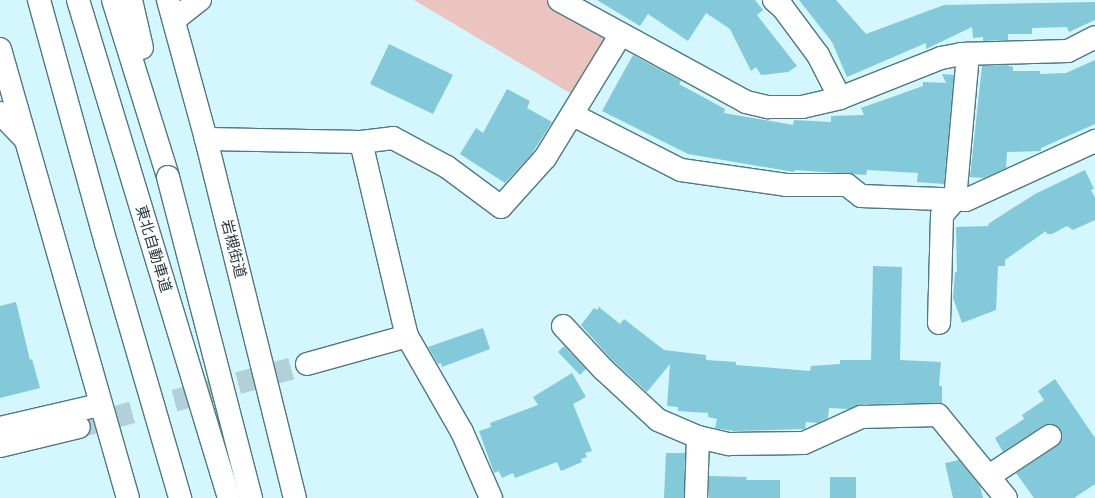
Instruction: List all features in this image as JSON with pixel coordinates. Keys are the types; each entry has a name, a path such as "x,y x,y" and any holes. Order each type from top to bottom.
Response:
{"main road":[{"path":"39,0 106,243 180,498"},
{"name":"東北自動車道","path":"78,0 229,498"},
{"path":"114,0 168,177 251,498"},
{"path":"131,0 154,101 168,177"},
{"name":"岩槻街道","path":"168,0 206,139 295,498"},
{"path":"174,20 200,0"},
{"path":"559,0 746,102 768,107 802,107 840,98 941,58 968,54 1068,51 1095,37"},
{"path":"774,0 783,8 818,56 840,98"},
{"path":"206,139 360,142 393,138 446,167 501,207 545,158 573,115 621,34"},
{"path":"0,49 100,405 128,498"},
{"path":"939,323 942,215 956,200 968,54"},
{"path":"0,113 25,139"},
{"path":"573,115 681,170 786,185 847,185 862,196 966,200 1095,141"},
{"path":"360,142 407,336 462,432 491,498"},
{"path":"563,326 603,369 658,420 698,437 729,444 804,443 861,417 938,415 1006,498"},
{"path":"307,364 407,336"},
{"path":"0,428 100,405"},
{"path":"0,446 79,427"},
{"path":"989,476 1050,436"},
{"path":"696,498 698,437"}],"shaded area":[{"path":"414,0 546,0 604,35 606,46 575,96"}],"building":[{"path":"597,0 755,0 763,10 757,15 797,66 788,72 761,75 756,67 751,71 730,29 706,13 688,41 648,14 640,26"},
{"path":"799,0 836,0 866,34 944,5 1095,2 1095,20 1069,32 1067,27 1032,28 1032,34 1008,34 1008,40 983,41 983,37 973,38 972,27 926,49 926,43 847,77 832,42"},
{"path":"389,44 453,75 433,114 370,84"},
{"path":"633,55 681,81 679,84 725,109 724,113 793,125 794,120 831,122 831,116 864,115 861,108 923,86 923,82 946,83 942,74 954,75 944,184 917,182 918,173 867,170 866,175 795,170 794,172 688,154 602,111"},
{"path":"1095,60 1095,124 1041,148 1041,151 1007,152 1006,168 984,178 970,177 982,66 1007,65 1013,67 1013,71 1040,71 1040,74 1066,73"},
{"path":"507,89 530,101 527,108 552,122 531,155 505,183 460,154 476,128 483,133"},
{"path":"1085,170 1094,189 1091,190 1095,198 1095,220 1073,230 1067,226 1052,234 1047,234 1046,231 1005,260 1005,266 998,266 996,310 962,323 953,298 955,272 957,272 956,227 989,226 988,224 1035,194"},
{"path":"873,266 902,267 900,360 941,362 939,386 942,386 942,403 861,404 849,409 829,408 828,418 818,423 806,422 805,429 734,431 715,428 717,419 708,417 708,413 678,411 678,407 667,406 670,364 647,392 612,360 581,325 594,308 597,310 599,307 620,324 624,319 664,350 706,355 706,360 736,362 736,365 810,371 811,366 840,364 840,360 871,360"},
{"path":"16,302 30,360 32,359 40,388 0,398 0,306"},
{"path":"483,328 490,349 442,367 441,363 438,364 428,347"},
{"path":"564,346 586,369 580,375 558,352"},
{"path":"572,373 586,397 573,404 592,451 585,453 587,457 581,459 582,462 561,471 557,462 515,478 513,473 502,478 499,471 494,473 479,431 491,427 490,423 538,405 533,397"},
{"path":"1055,379 1095,438 1095,484 1074,498 1034,498 1016,473 1057,446 1062,436 1061,430 1055,425 1044,425 1003,452 995,438 1024,419 1022,415 1044,400 1038,391"},
{"path":"666,453 685,453 684,498 664,498"},
{"path":"959,460 980,486 983,498 953,498 945,463"},
{"path":"709,476 747,477 746,480 780,480 780,498 709,498"},
{"path":"830,477 856,477 856,498 830,498"}],"tunnel":[{"path":"79,427 307,364"}]}
